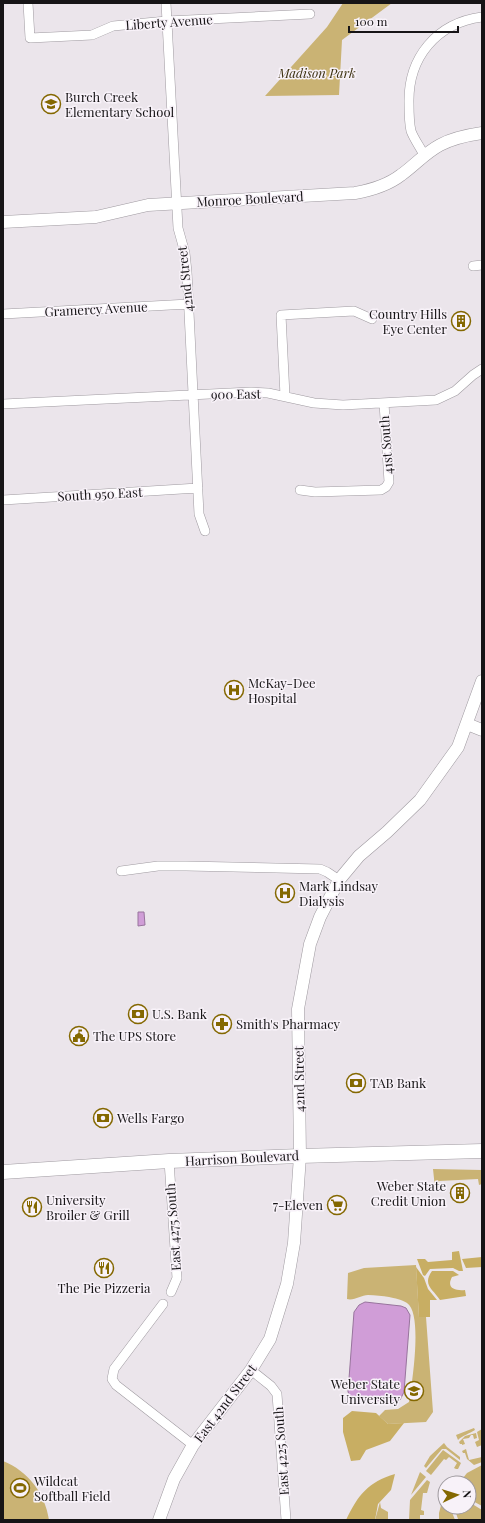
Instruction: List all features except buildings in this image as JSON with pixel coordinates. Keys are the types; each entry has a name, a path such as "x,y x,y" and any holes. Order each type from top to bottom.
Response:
{"main road":[{"name":"Harrison Boulevard","path":"3,1172 300,1156 482,1151"}],"street":[{"name":"Liberty Avenue","path":"28,3 30,38 92,35 113,26 167,21 310,14"},
{"name":"42nd Street","path":"166,3 176,203 178,228 185,253 189,304 199,514 205,531"},
{"path":"424,155 412,132 409,114 408,88 414,67 425,48 440,33 460,22 482,18"},
{"name":"Monroe Boulevard","path":"3,222 96,217 148,205 356,193 384,185 401,176 424,155 440,145 453,139 482,134"},
{"name":"Gramercy Avenue","path":"3,314 189,304"},
{"path":"285,396 281,315 354,311 372,319"},
{"name":"900 East","path":"3,404 251,392 285,396 314,403 343,405 436,400 455,391 482,369"},
{"name":"41st South","path":"300,490 315,492 381,490 386,487 389,482 384,403"},
{"name":"South 950 East","path":"3,500 198,488"},
{"name":"42nd Street","path":"287,1284 294,1243 300,1156 298,1009 310,944 320,917 339,880 359,856 387,832 420,800 458,747 482,681"},
{"path":"467,724 482,730"},
{"path":"121,871 165,866 320,869 339,880"},
{"name":"East 4275 South","path":"169,1162 177,1278 171,1292"},
{"name":"East 42nd Street","path":"159,1520 174,1479 192,1445 251,1370 270,1339 287,1284"},
{"path":"163,1304 114,1369 112,1379 116,1385 192,1445"},
{"name":"East 4225 South","path":"251,1370 271,1386 277,1394 286,1520"}],"green space":[{"name":"Madison Park","path":"343,3 392,3 342,40 339,95 265,96 327,27"},
{"path":"433,1169 482,1170 482,1184 479,1185 478,1179 439,1181 440,1188 435,1188"},
{"path":"416,1265 419,1317 426,1317 433,1412 426,1422 388,1424 379,1416 385,1410 398,1409 409,1402 415,1350 412,1309 407,1303 389,1297 368,1295 347,1299 348,1273 364,1268"},
{"path":"474,1428 475,1430 458,1440 456,1435"},
{"path":"482,1429 482,1445 477,1447 475,1442 479,1440 477,1432"},
{"path":"476,1433 477,1438 474,1439 473,1435 471,1435 469,1438 463,1439 465,1444 460,1444 459,1442 465,1436"},
{"path":"444,1443 460,1457 460,1460 446,1449 442,1449 426,1468 424,1466 430,1456"},
{"path":"466,1449 469,1460 482,1457 482,1462 474,1465 467,1459 465,1453 462,1451"},
{"path":"443,1450 461,1463 458,1469 456,1469 454,1468 457,1463 449,1457 446,1460 444,1459 431,1475 426,1471"},
{"name":"Wildcat Softball Field","path":"3,1461 12,1465 34,1484 44,1501 49,1520 3,1520"},
{"path":"482,1465 482,1506 477,1503 477,1475 465,1475"},
{"path":"420,1472 426,1477 411,1495"},
{"path":"427,1480 430,1482 427,1493 423,1493 421,1510 424,1511 424,1515 420,1515 420,1520 409,1520 410,1500"},
{"path":"380,1502 381,1508 388,1512 388,1520 375,1520"},
{"path":"477,1507 482,1510 482,1520 458,1519 457,1515 477,1515"},
{"path":"439,1515 453,1515 455,1520 439,1520"}],"shaded area":[{"path":"138,912 144,912 145,925 138,926"},
{"path":"459,1251 463,1271 453,1268 430,1269 425,1276 423,1275 417,1259 425,1259 428,1262 452,1260 452,1252"},
{"path":"482,1257 482,1267 466,1268 462,1259"},
{"path":"416,1267 424,1278 428,1289 437,1300 430,1300 430,1317 419,1317"},
{"path":"432,1271 453,1271 459,1275 452,1277 450,1284 452,1288 465,1290 466,1296 440,1300 428,1283 429,1276"},
{"path":"365,1302 401,1306 406,1308 410,1315 404,1392 400,1400 394,1402 357,1399 351,1397 348,1392 354,1312 359,1305"},
{"path":"352,1411 376,1413 388,1424 404,1423 390,1441 366,1450 360,1460 351,1461 343,1432 343,1418"},
{"path":"395,1474 391,1490 378,1504 375,1520 346,1520 355,1503 371,1485"}],"place":[{"name":"Burch Creek Elementary School","path":"51,104"},
{"name":"Country Hills Eye Center","path":"461,321"},
{"name":"McKay-Dee Hospital","path":"234,690"},
{"name":"Mark Lindsay Dialysis","path":"285,893"},
{"name":"U.S. Bank","path":"138,1014"},
{"name":"Smith's Pharmacy","path":"222,1024"},
{"name":"The UPS Store","path":"79,1036"},
{"name":"TAB Bank","path":"356,1083"},
{"name":"Wells Fargo","path":"103,1118"},
{"name":"Weber State Credit Union","path":"460,1193"},
{"name":"7-Eleven","path":"337,1205"},
{"name":"University Broiler & Grill","path":"32,1207"},
{"name":"The Pie Pizzeria","path":"104,1268"},
{"name":"Weber State University","path":"414,1391"},
{"name":"Wildcat Softball Field","path":"20,1488"}]}
